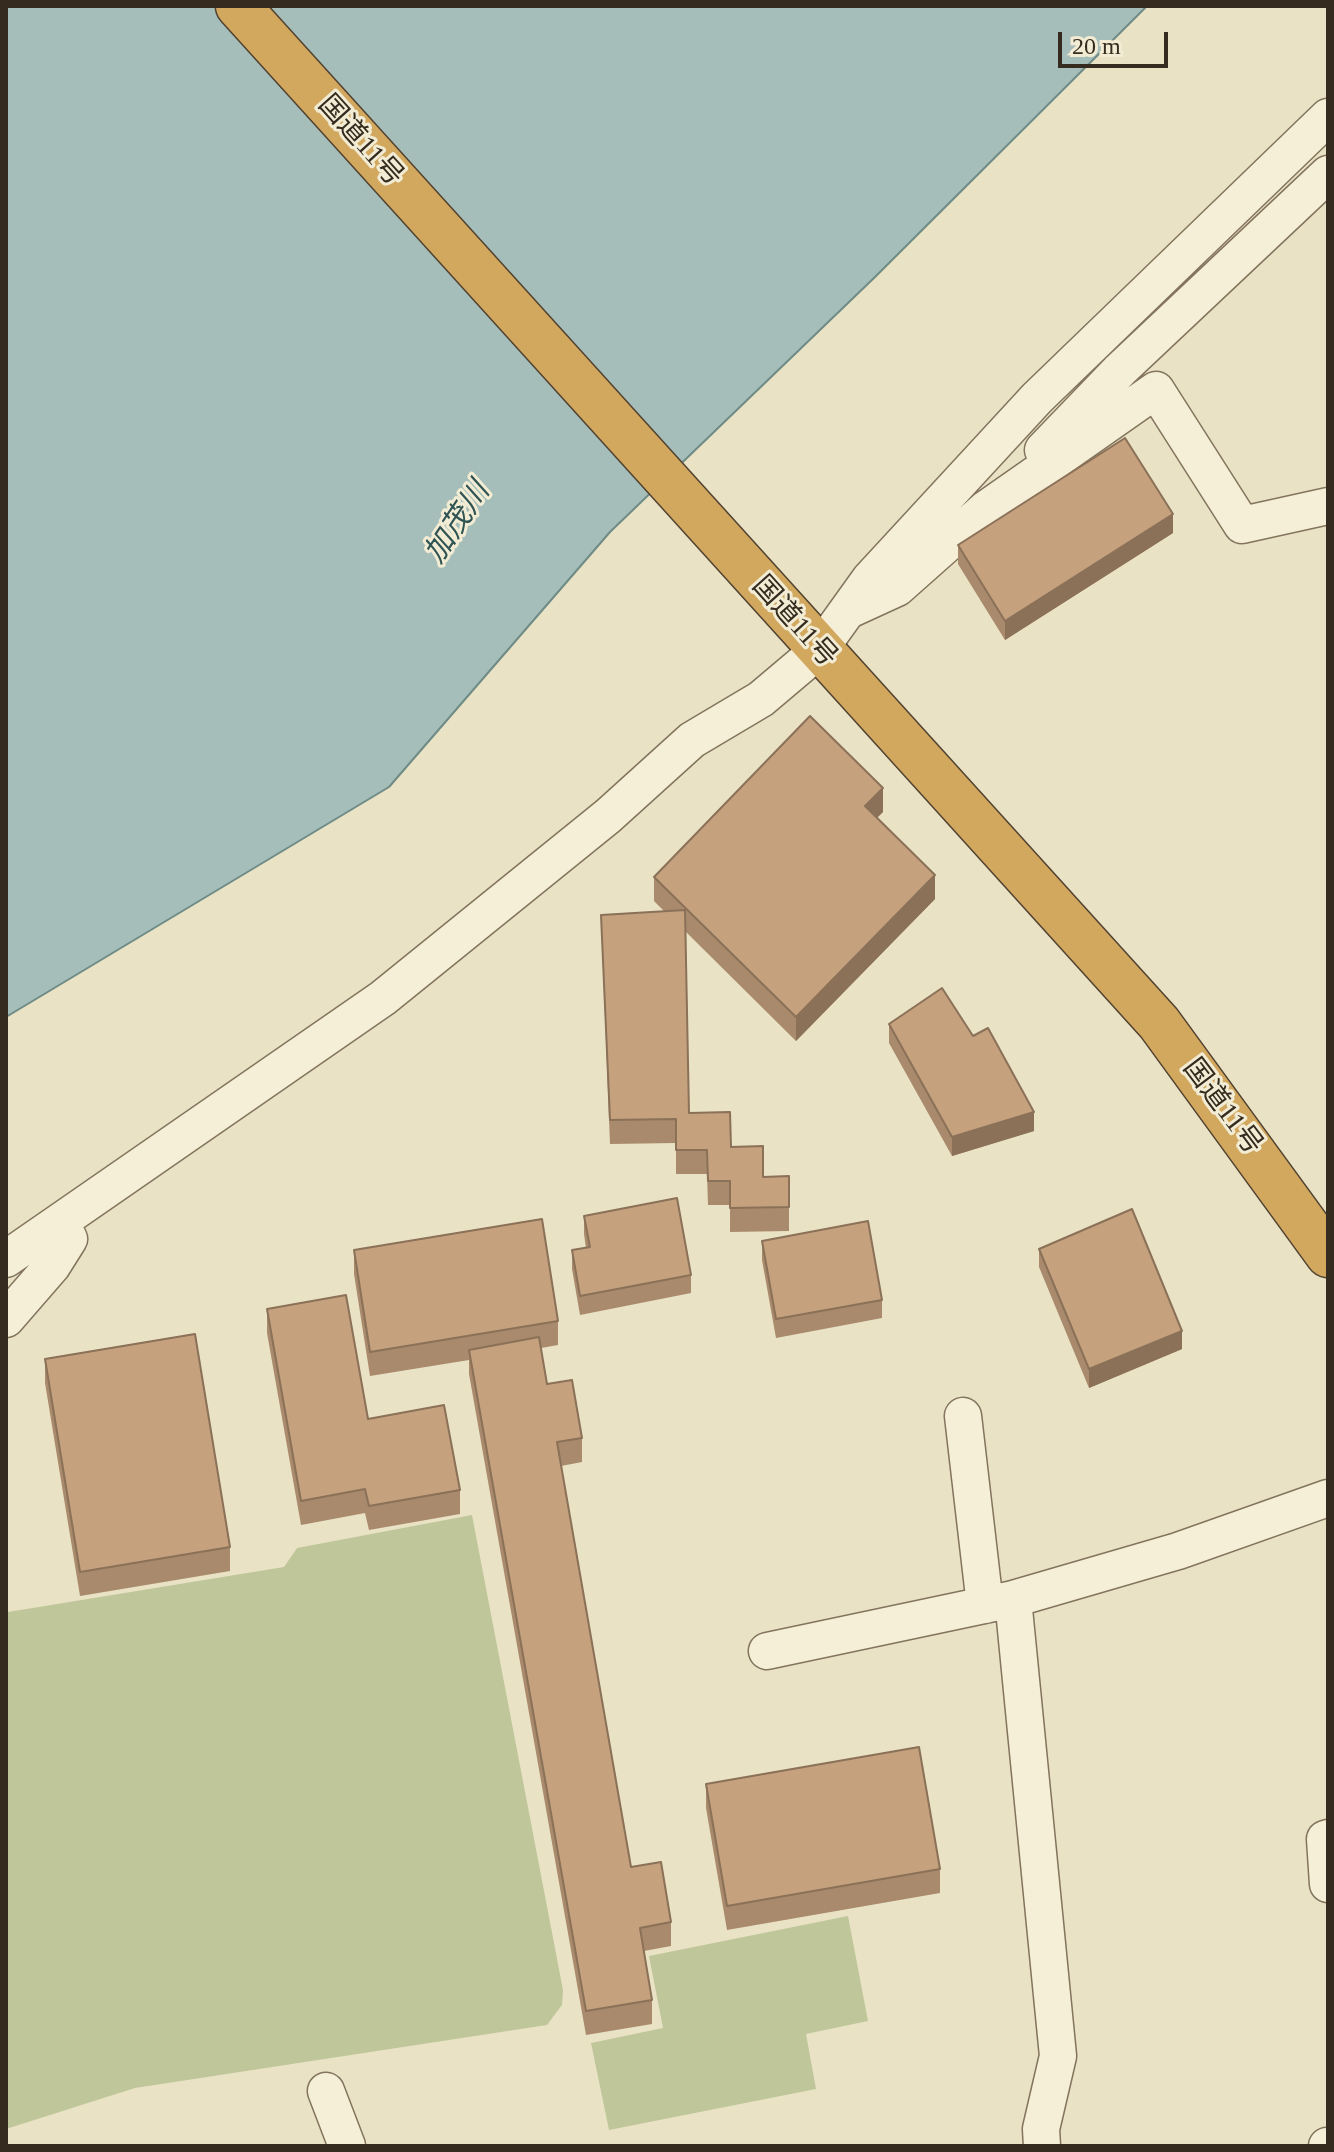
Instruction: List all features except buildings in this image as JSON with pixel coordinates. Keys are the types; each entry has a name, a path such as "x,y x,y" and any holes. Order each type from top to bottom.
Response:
{"highway":[{"name":"国道11号","path":"238,6 1159,1023 1328,1255"}],"street":[{"path":"848,610 870,579 1037,398 1328,117"},
{"path":"6,1259 383,998 608,816 692,740 761,699 806,635 848,610 897,588 986,509 1120,370 1328,174"},
{"path":"986,509 1156,390 1242,525 1328,506"},
{"path":"6,1319 52,1266 69,1239 61,1222"},
{"path":"963,1416 999,1602 1058,2056 1041,2129 1042,2146"},
{"path":"767,1651 999,1602 1178,1551 1328,1498"},
{"path":"1328,1838 1325,1839 1328,1884"},
{"path":"326,2091 347,2146"}],"green space":[{"path":"472,1515 563,1990 562,2005 547,2025 135,2088 6,2129 8,1612 284,1567 297,1548"},
{"path":"848,1916 868,2021 806,2034 816,2089 609,2130 591,2043 663,2028 649,1956"}],"water":[{"name":"加茂川","path":"6,6 1147,6 875,277 610,532 389,787 6,1017"}]}
